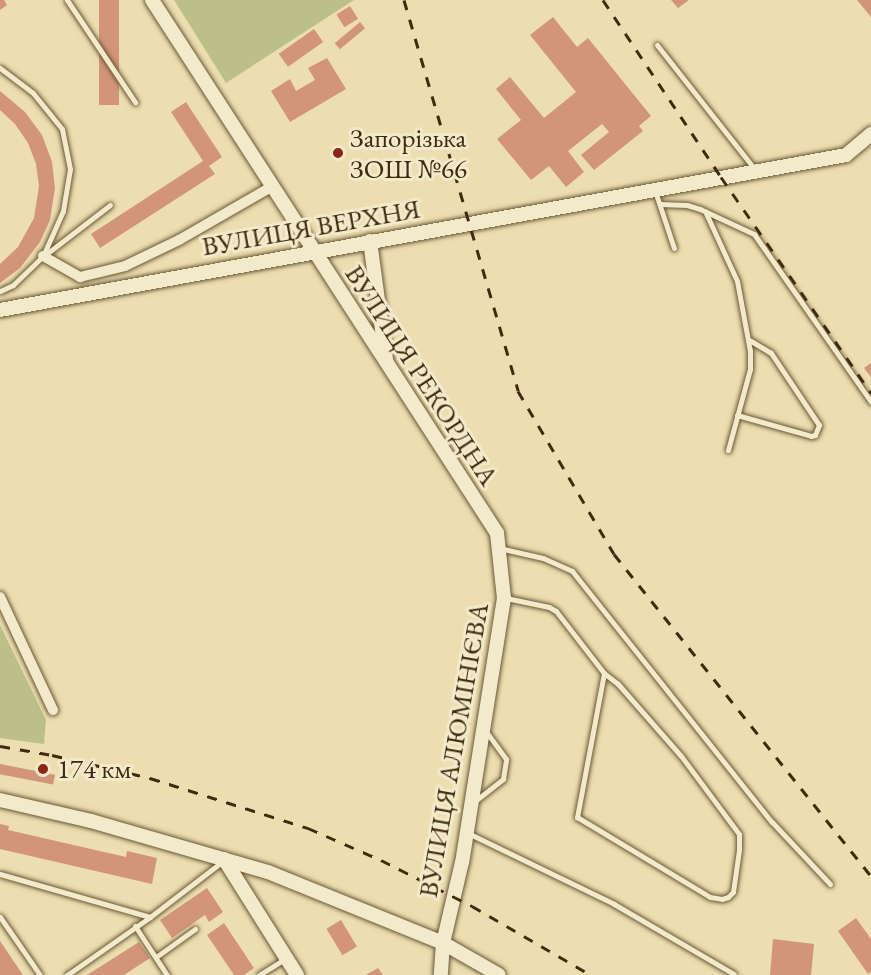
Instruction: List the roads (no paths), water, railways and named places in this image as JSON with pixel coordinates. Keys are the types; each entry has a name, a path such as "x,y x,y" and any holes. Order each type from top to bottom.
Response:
{"street":[{"name":"ВУЛИЦЯ РЕКОРДНА","path":"152,0 312,251 497,533"},
{"name":"ВУЛИЦЯ ВЕРХНЯ","path":"0,310 312,251 846,155 871,134"},
{"path":"44,256 80,277 124,266 179,240 271,187"},
{"path":"370,241 387,365"},
{"name":"ВУЛИЦЯ АЛЮМІНІЄВА","path":"441,975 443,943 467,832 504,598 497,533"},
{"path":"0,597 52,710"},
{"path":"0,800 92,821 268,872 443,943 499,975"},
{"path":"224,860 297,975"}],"lane":[{"path":"67,0 135,102"},
{"path":"657,45 756,171"},
{"path":"0,69 33,93 62,129 69,169 63,211 44,256"},
{"path":"655,189 674,248"},
{"path":"660,204 687,205 754,234 871,402"},
{"path":"0,291 13,285 44,256 110,205"},
{"path":"705,211 737,281 749,340 750,369 728,450"},
{"path":"738,415 811,436 815,435 819,425 771,353 749,340"},
{"path":"497,548 543,558 572,571 772,822 830,884"},
{"path":"504,598 549,607 556,611 604,673 618,684 681,756 739,834 733,892 728,897 722,899 710,897 577,818 576,810 604,673"},
{"path":"471,804 503,778 506,759 483,728"},
{"path":"467,832 614,904 734,974"},
{"path":"67,975 150,917 224,860"},
{"path":"0,874 150,917"},
{"path":"0,917 40,975"},
{"path":"135,926 167,975"},
{"path":"156,957 195,929"},
{"path":"259,975 286,958"}],"railway":[{"path":"404,0 518,391 614,554 871,876"},
{"path":"603,0 721,177 871,393"},
{"path":"0,746 52,755 150,778 308,828 381,860 472,906 591,975"}],"place":[{"name":"Запорізька ЗОШ №66","path":"338,153"},
{"name":"174 км","path":"43,769"}]}
